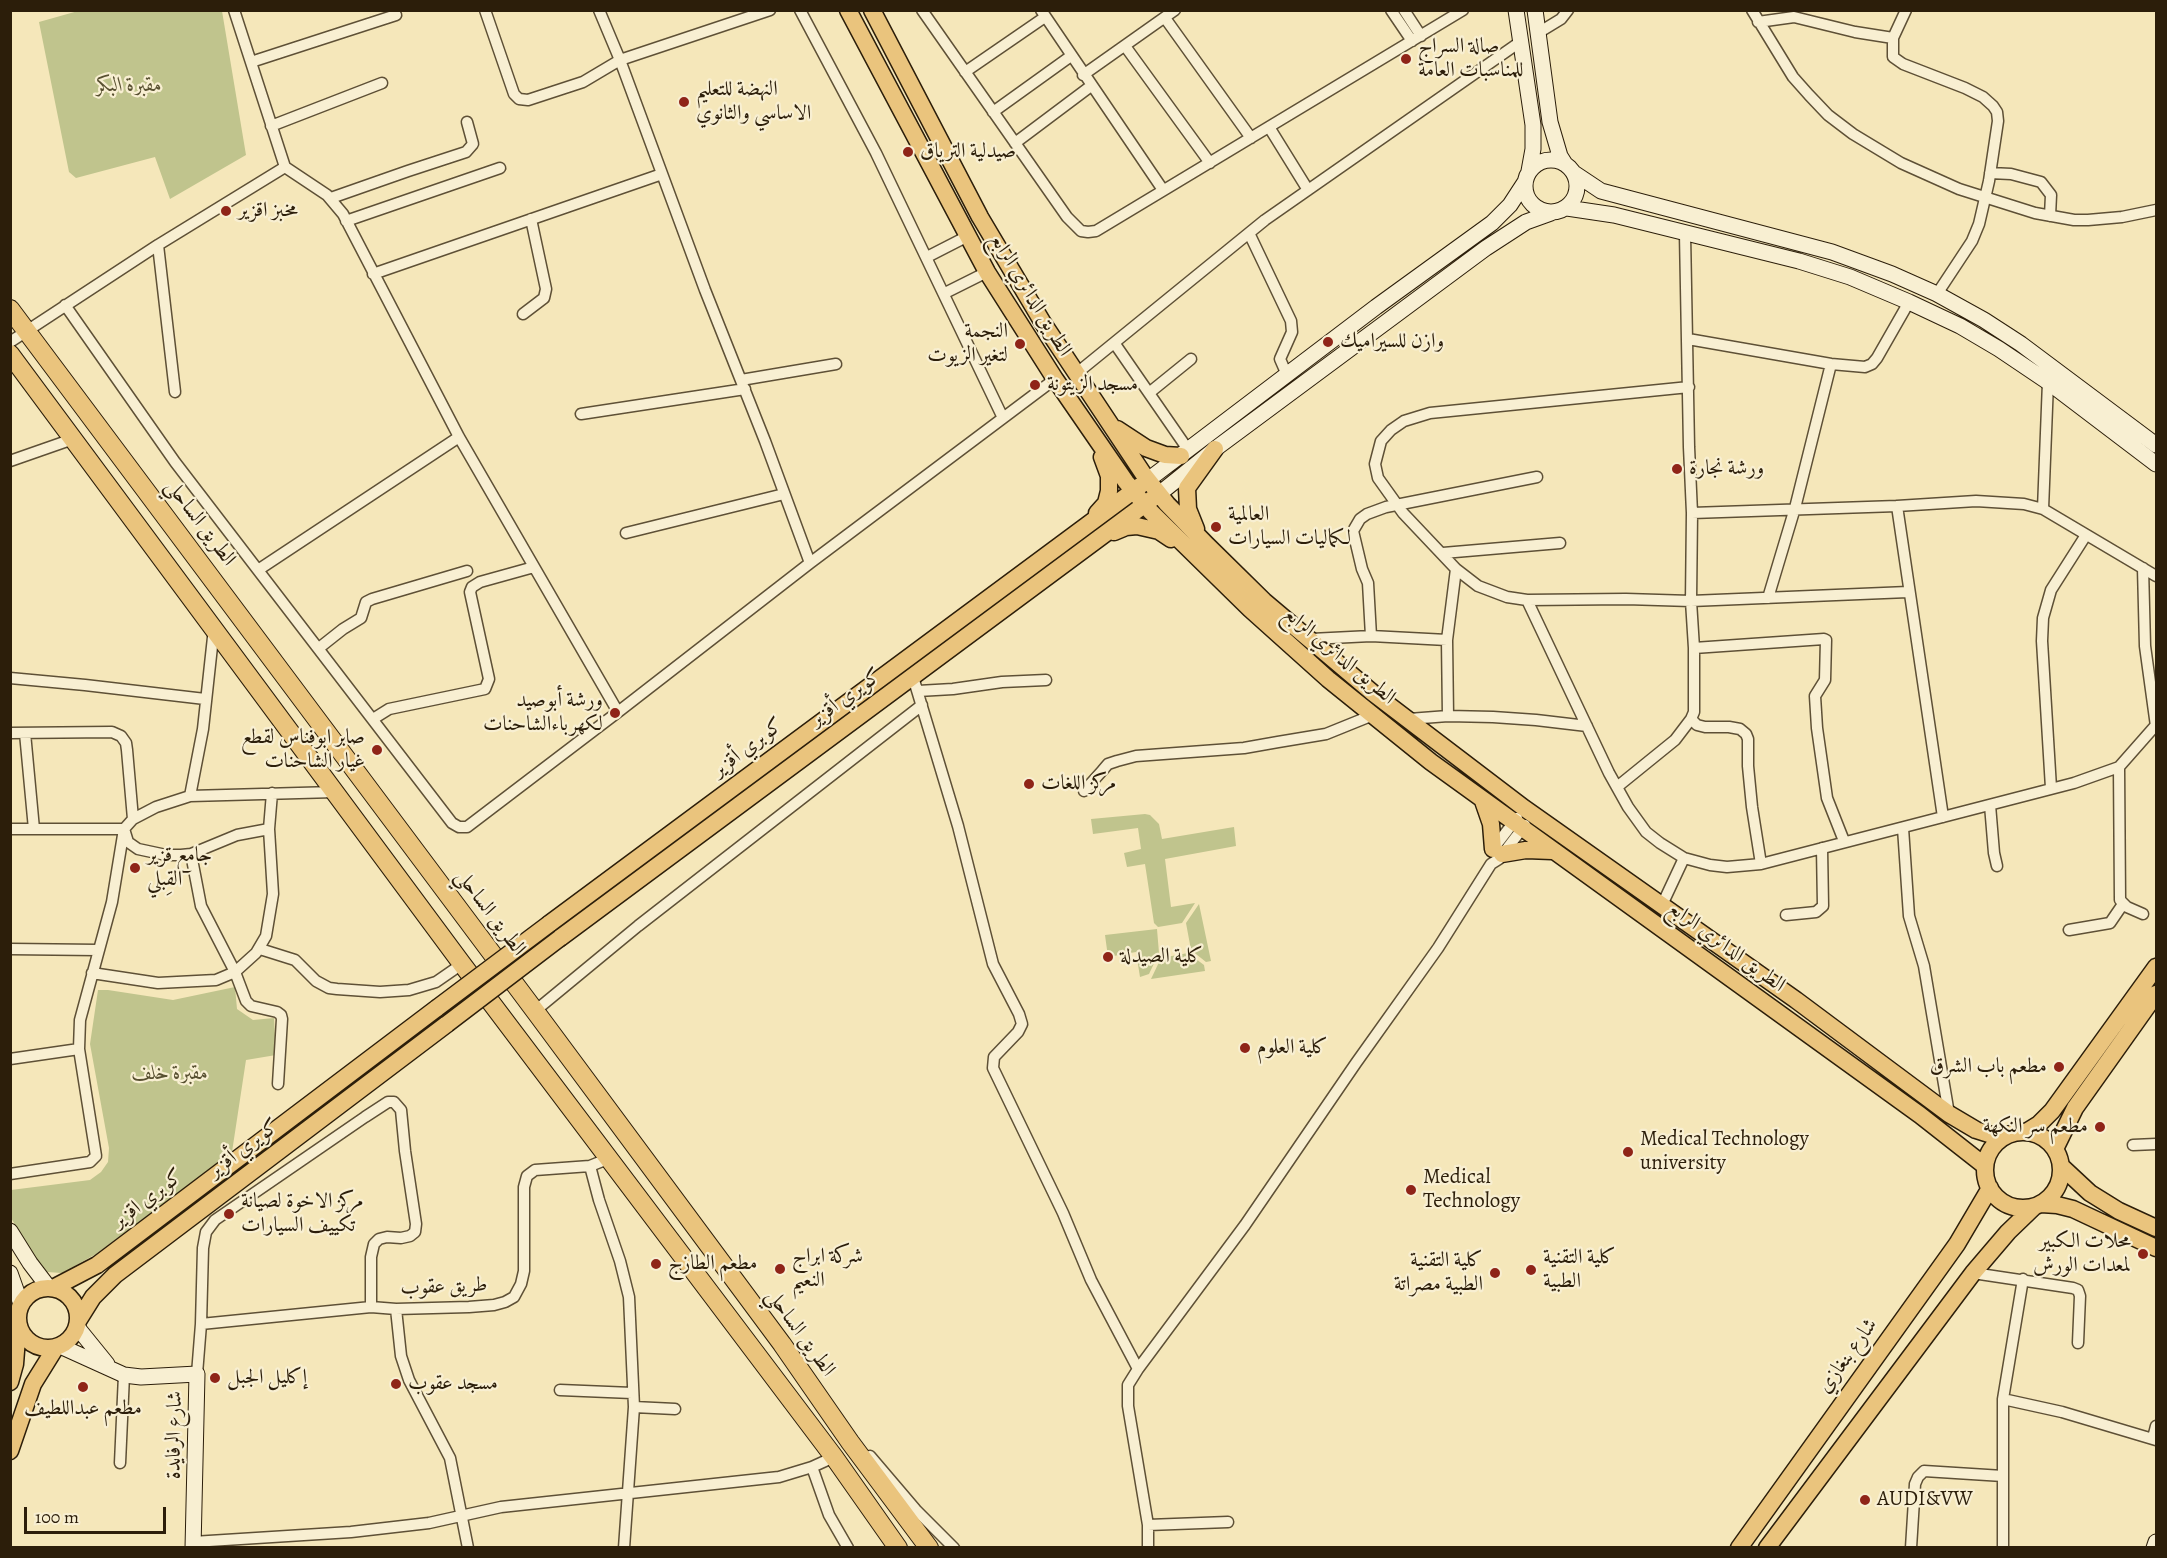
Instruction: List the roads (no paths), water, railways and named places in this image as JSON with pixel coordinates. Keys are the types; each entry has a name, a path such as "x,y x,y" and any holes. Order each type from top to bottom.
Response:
{"highway":[{"name":"الطريق الساحلي","path":"10,309 782,1344 850,1442 929,1548"},
{"path":"10,354 462,964 834,1457 898,1548"}],"main road":[{"name":"الطريق الدائري الرابع","path":"848,10 987,272 1055,379 1133,491 1184,546 1302,656 1483,801 1920,1115 1985,1166"},
{"name":"الطريق الدائري الرابع","path":"872,10 980,217 1043,323 1148,480 1206,544 1264,601 1372,693 1528,811 1796,1000 1949,1114 1976,1130 2001,1138"},
{"path":"1516,10 1533,125 1533,149 1524,189 1531,204 1537,209 1551,213"},
{"path":"1535,10 1550,122 1560,156 1569,168 1578,188 1573,202 1567,208"},
{"path":"1148,480 1492,223 1518,195 1533,166 1545,160 1559,161 1601,191 1832,252 1892,274 1937,294 1984,320 2020,344 2157,445"},
{"path":"1159,494 1215,449 1509,232 1526,222 1567,208 1614,215 1799,261 1886,292 1989,343 2048,382 2157,464"},
{"path":"1886,292 1892,274"},
{"path":"1103,415 1123,434 1146,448 1165,455 1185,453"},
{"path":"1083,528 1106,503 1109,491 1108,476 1093,434"},
{"path":"1206,544 1194,526 1186,495 1191,481 1215,449"},
{"name":"كوبري أقزير","path":"437,1008 1148,480"},
{"name":"كويري أقزير","path":"77,1324 93,1297 115,1275 560,938 915,684 1159,494"},
{"path":"1095,542 1126,527 1137,526 1159,531 1184,546"},
{"path":"1483,801 1491,824 1496,856 1530,849 1553,851"},
{"path":"2157,967 2052,1112 2039,1124 2026,1131 2001,1138 1989,1153 1985,1166 1990,1188 2002,1201 2010,1205 2019,1208 2037,1205 2073,1209 2157,1248"},
{"path":"2055,1149 2075,1108 2155,998"},
{"name":"كوبري اقزير","path":"51,1288 97,1265 437,1008"},
{"path":"1767,1548 1973,1273 2008,1232 2054,1192 2059,1184 2061,1166 2055,1149 2046,1139 2026,1131"},
{"path":"2061,1166 2090,1193 2120,1211 2157,1228"},
{"name":"شارع بنغازي","path":"1739,1548 1957,1244 1990,1188"},
{"path":"10,1231 30,1263 51,1288 63,1293 73,1302 77,1324 109,1366"},
{"path":"10,1273 21,1304"},
{"path":"10,1382 15,1364 17,1317 21,1304 30,1294 51,1288"},
{"path":"18,1324 29,1342 42,1348 58,1347 109,1366 124,1375 141,1377 197,1374"},
{"path":"37,1376 58,1347 69,1340 77,1324"},
{"path":"10,1451 37,1376 38,1363 34,1355 30,1353 23,1354 15,1364"},
{"name":"شارع الرفايدة","path":"193,1545 197,1374"},
{"path":"2154,1548 2157,1542"}],"street":[{"path":"234,10 285,167 331,198 346,221 459,437 618,712"},
{"path":"485,10 514,94 519,99 528,100 583,82 620,60 770,10"},
{"path":"599,10 810,562"},
{"path":"800,10 876,153 1003,418"},
{"path":"922,10 1067,217 1081,231 1096,231 1463,10"},
{"path":"1083,75 1175,10"},
{"path":"1391,10 1416,39"},
{"path":"1404,10 1416,39"},
{"path":"1538,33 1562,19 1568,10"},
{"path":"1752,10 1793,77 1828,114 1853,135 1901,164 1959,189 2050,216 2088,220 2122,217 2157,210"},
{"path":"1906,10 1893,38 1893,57 1903,64 1983,97 1994,106 1997,112 1998,122 1990,173 1972,241 1937,294"},
{"path":"965,72 1043,14 1163,190"},
{"path":"251,62 396,15"},
{"path":"1758,22 1794,17 1855,32 1893,38"},
{"path":"1165,18 1251,138"},
{"path":"1077,373 1265,220 1520,42"},
{"path":"1125,46 1210,163"},
{"path":"993,112 1071,56"},
{"path":"271,126 382,83"},
{"path":"1015,143 1091,86"},
{"path":"331,198 466,152 473,144 467,122"},
{"path":"1269,127 1308,190"},
{"path":"10,342 158,245 285,167"},
{"path":"346,221 500,168"},
{"path":"1990,173 2011,174 2041,182 2051,195 2050,216"},
{"path":"373,273 662,174"},
{"path":"523,314 544,298 546,289 531,219"},
{"path":"1249,233 1291,321 1292,332 1280,359 1287,375"},
{"path":"1617,787 1676,740 1694,712 1685,234"},
{"path":"927,257 968,236"},
{"path":"158,245 175,392"},
{"path":"945,293 987,272"},
{"path":"1688,339 1858,367 1872,364 1909,302"},
{"path":"65,305 175,462 452,824 459,827 467,827 810,562 1055,379"},
{"path":"1115,344 1149,393 1185,453"},
{"path":"1149,393 1191,359"},
{"path":"581,414 836,364"},
{"path":"1768,598 1795,508 1831,364"},
{"path":"2043,508 2048,382"},
{"path":"1689,387 1430,413 1404,421 1390,430 1381,441 1375,464 1378,478 1396,505 1456,568 1489,591 1507,597 1527,600 1691,601 1908,592"},
{"path":"258,570 459,437"},
{"path":"10,461 73,439"},
{"path":"1371,636 1368,583 1362,569 1353,531 1356,523 1367,514 1396,505 1537,477"},
{"path":"626,532 783,494"},
{"path":"1692,513 1976,501 2024,504 2043,508 2157,576"},
{"path":"1897,506 1943,817"},
{"path":"2051,788 2042,641 2043,618 2051,590 2086,535"},
{"path":"1443,554 1560,543"},
{"path":"373,719 389,709 485,688 489,679 470,592 472,587 480,582 534,567"},
{"path":"1448,716 1447,640 1456,568"},
{"path":"1527,600 1617,787 1646,832 1684,858 1727,867 1761,864 1844,841 1903,828 2074,783 2119,767 2156,726 2145,646 2143,568"},
{"path":"319,648 343,629 362,618 366,602 467,571"},
{"path":"190,796 199,755 214,628"},
{"path":"1311,639 1371,636 1447,640"},
{"path":"1694,648 1826,640 1825,680 1815,696 1817,728 1827,798 1844,841"},
{"path":"10,678 205,699"},
{"path":"1046,680 1002,682 953,689 915,684 958,826 993,964 1020,1014 1022,1024 1018,1032 994,1057 993,1068 1063,1213 1091,1280 1138,1369"},
{"path":"535,1011 638,926 922,705"},
{"path":"1084,791 1108,764 1136,756 1244,747 1326,734 1373,715"},
{"path":"1409,719 1448,716 1536,720 1587,726"},
{"path":"1691,719 1697,725 1740,729 1746,734 1752,807 1761,864"},
{"path":"10,733 112,732 121,736 126,743 134,819"},
{"path":"25,733 34,829"},
{"path":"2119,767 2120,900 2122,904 2143,914"},
{"path":"10,1174 90,1162 96,1155 79,1049 80,1020 117,880 124,829 134,819 156,807 190,796 335,792"},
{"path":"92,973 158,983 216,980 235,972 260,949 266,936 273,894 269,829 272,794"},
{"path":"1990,805 1997,866"},
{"path":"1148,1548 1148,1525 1128,1406 1128,1385 1245,1225 1438,948 1496,856 1528,811"},
{"path":"10,828 124,829"},
{"path":"1903,828 1909,916 1924,966 1949,1114"},
{"path":"124,829 128,842 138,849 166,855 191,854 237,835 269,829"},
{"path":"1786,915 1816,912 1823,906 1822,848"},
{"path":"191,854 201,906 235,972 248,1004 281,1015 278,1084"},
{"path":"1662,905 1684,858"},
{"path":"2069,930 2110,922 2122,904"},
{"path":"10,949 98,950"},
{"path":"260,949 295,960 316,981 329,988 380,992 409,990 436,982 462,964"},
{"path":"10,1059 79,1049"},
{"name":"شارع الرفايدة","path":"197,1374 203,1248 206,1232 215,1220 365,1117 388,1102 394,1102 401,1110 416,1224 415,1232 410,1236 387,1237 379,1239 374,1244 370,1257 371,1307"},
{"path":"2133,1145 2157,1144"},
{"name":"طريق عقوب","path":"201,1324 371,1307 396,1309 494,1305 513,1297 521,1284 524,1271 524,1187 527,1176 535,1170 590,1166 610,1158"},
{"path":"590,1166 629,1297 634,1407 626,1494 624,1548"},
{"path":"1973,1273 2078,1290 2080,1296 2078,1343"},
{"path":"2003,1548 2002,1399 2023,1280"},
{"path":"396,1309 401,1356 409,1380 450,1458 468,1548"},
{"path":"120,1463 124,1375"},
{"path":"560,1389 632,1393"},
{"path":"2002,1399 2062,1412 2155,1439 2157,1426"},
{"path":"634,1407 675,1409"},
{"path":"850,1442 863,1450 878,1465 916,1510 954,1548"},
{"path":"193,1545 429,1523 501,1508 779,1477 812,1467 834,1457"},
{"path":"812,1467 829,1515 848,1548"},
{"path":"1911,1548 1915,1484 1918,1476 1924,1470 2003,1476"},
{"path":"1148,1525 1228,1522"}],"place":[{"name":"صالة السراج للمناسبات العامة","path":"1406,59"},
{"name":"النهضة للتعليم الاساسي والثانوي","path":"684,102"},
{"name":"صيدلية الترياق","path":"908,152"},
{"name":"مخبز اقزير","path":"226,211"},
{"name":"وازن للسيراميك","path":"1328,342"},
{"name":"النجمة لتغير الزيوت","path":"1020,344"},
{"name":"مسجد الزيتونة","path":"1035,385"},
{"name":"ورشة نجارة","path":"1677,469"},
{"name":"العالمية لكماليات السيارات","path":"1216,527"},
{"name":"ورشة أبوصيد لكهرباءالشاحنات","path":"615,713"},
{"name":"صابر ابوفناس لقطع غيار الشاحنات","path":"377,750"},
{"name":"مركز اللغات","path":"1029,784"},
{"name":"جامع قزير القِبلي","path":"135,868"},
{"name":"كلية الصيدلة","path":"1108,957"},
{"name":"كلية العلوم","path":"1245,1048"},
{"name":"مطعم باب الشرق","path":"2059,1067"},
{"name":"مطعم سر النكهة","path":"2100,1127"},
{"name":"Medical Technology university","path":"1628,1152"},
{"name":"Medical Technology","path":"1411,1190"},
{"name":"مركز الاخوة لصيانة تكييف السيارات","path":"229,1214"},
{"name":"محلات الكبير لمعدات الورش","path":"2143,1254"},
{"name":"مطعم الطازج","path":"656,1264"},
{"name":"شركة ابراج النعيم","path":"780,1269"},
{"name":"كلية التقنية الطبية","path":"1531,1270"},
{"name":"كلية التقنية الطبية مصراتة","path":"1495,1273"},
{"name":"إكليل الجبل","path":"215,1378"},
{"name":"مسجد عقوب","path":"396,1384"},
{"name":"مطعم عبداللطيف","path":"83,1387"},
{"name":"AUDI&VW","path":"1865,1500"}],"park label":[{"name":"مقبرة البكر","path":"129,86"},
{"name":"مقبرة خلف","path":"170,1074"}]}
